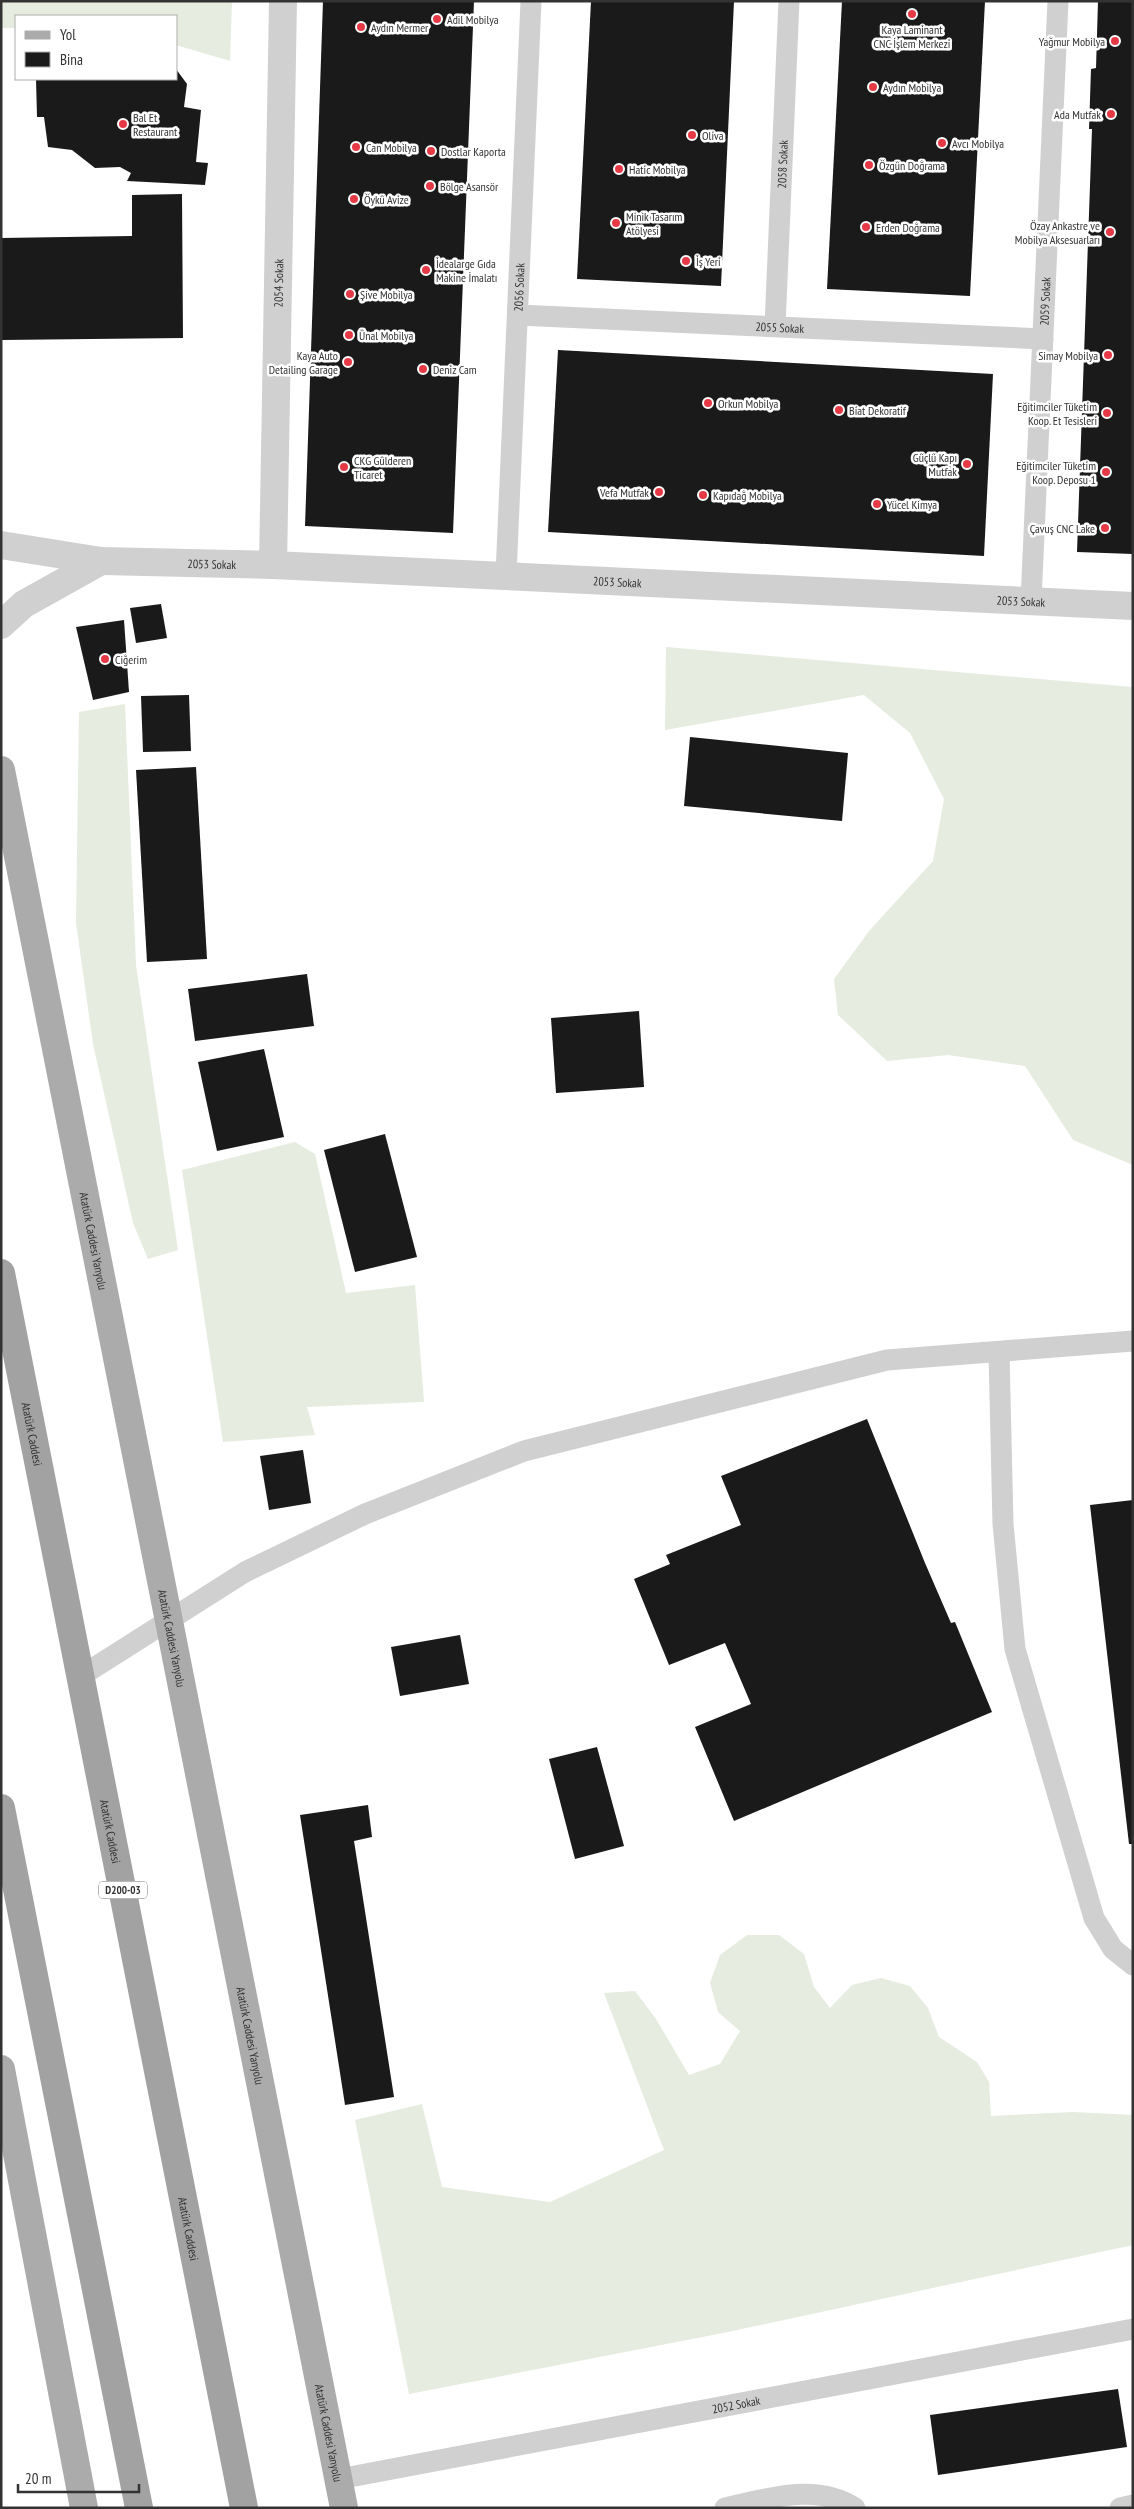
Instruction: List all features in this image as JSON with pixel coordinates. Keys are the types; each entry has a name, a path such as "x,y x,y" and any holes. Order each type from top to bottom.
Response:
{"highway":[{"name":"Atatürk Caddesi","path":"1,1273 244,2508"},
{"path":"1,1808 139,2508"}],"main road":[{"name":"Atatürk Caddesi Yanyolu","path":"1,770 344,2508"},
{"path":"1,2069 84,2508"}],"street":[{"name":"2054 Sokak","path":"273,565 283,1"},
{"name":"2053 Sokak","path":"1,545 101,561 273,565 506,575 1133,606"},
{"path":"1,625 24,604 101,561"}],"lane":[{"name":"2056 Sokak","path":"506,575 531,1"},
{"name":"2058 Sokak","path":"775,326 789,1"},
{"name":"2059 Sokak","path":"1032,601 1058,1"},
{"name":"2055 Sokak","path":"518,315 1043,340"},
{"path":"81,1676 170,1622 245,1572 365,1514 524,1451 887,1360 999,1353 1133,1341"},
{"path":"999,1353 1003,1524 1015,1649 1094,1918 1113,1949 1133,1965"},
{"name":"2052 Sokak","path":"339,2478 1133,2329"},
{"path":"725,2508 791,2494 812,2494 832,2498 855,2508"},
{"path":"1120,2508 1133,2505"}],"shaded area":[{"path":"1,1 232,1 230,61 178,46 178,15 15,15 15,28 1,28"},
{"path":"666,647 1133,687 1133,1165 1073,1140 1025,1066 948,1055 887,1061 838,1015 834,979 869,931 933,861 944,799 910,733 864,695 665,730"},
{"path":"125,704 136,965 178,1250 148,1259 133,1223 93,1044 76,923 79,712"},
{"path":"295,1142 315,1154 346,1293 415,1285 424,1402 307,1407 315,1435 223,1442 182,1170"},
{"path":"747,1935 779,1935 804,1954 814,1987 830,2008 852,1985 881,1978 910,1986 928,2008 939,2037 977,2062 989,2082 991,2116 1073,2112 1133,2115 1133,2245 723,2333 409,2394 355,2120 422,2104 442,2187 550,2202 664,2150 604,1993 635,1991 656,2019 689,2075 720,2064 740,2031 718,2012 710,1983 720,1955"}],"building":[{"path":"323,1 474,1 453,533 305,526"},
{"path":"591,1 734,1 721,286 577,279"},
{"path":"842,1 985,1 970,296 827,289"},
{"path":"1098,1 1133,1 1133,554 1077,552 1092,129 1089,129 1091,69 1096,68"},
{"name":"Bal Et Restaurant","path":"178,72 187,84 184,107 201,110 196,162 208,163 205,185 127,181 131,173 120,167 95,168 72,150 48,147 44,117 37,117 36,80 178,80"},
{"path":"182,194 183,338 1,340 1,238 132,236 132,195"},
{"path":"558,350 993,374 984,556 548,532"},
{"path":"161,604 167,638 136,643 130,608"},
{"name":"Ciğerim","path":"124,620 129,692 93,700 76,627"},
{"path":"189,695 191,751 143,752 141,696"},
{"path":"690,737 848,753 842,821 684,806"},
{"path":"196,767 207,959 147,962 136,770"},
{"path":"307,974 314,1026 195,1041 188,989"},
{"path":"639,1011 644,1087 556,1093 551,1018"},
{"path":"264,1049 284,1137 217,1151 198,1062"},
{"path":"385,1134 417,1257 355,1272 324,1150"},
{"path":"867,1419 925,1563 951,1623 955,1622 992,1712 734,1821 695,1727 751,1704 725,1643 669,1665 634,1579 670,1564 666,1555 741,1525 721,1476"},
{"path":"303,1450 311,1503 269,1510 260,1456"},
{"path":"1133,1500 1133,1844 1129,1844 1090,1505"},
{"path":"460,1635 469,1684 400,1696 391,1647"},
{"path":"597,1747 624,1846 575,1859 549,1759"},
{"path":"368,1805 372,1837 354,1841 394,2097 345,2105 300,1815"},
{"path":"1118,2389 1127,2447 938,2475 930,2415"}],"place":[{"name":"Kaya Laminant CNC İşlem Merkezi","path":"912,14"},
{"name":"Adil Mobilya","path":"437,19"},
{"name":"Aydın Mermer","path":"361,27"},
{"name":"Yağmur Mobilya","path":"1115,41"},
{"name":"Aydın Mobilya","path":"873,87"},
{"name":"Ada Mutfak","path":"1111,114"},
{"name":"Bal Et Restaurant","path":"123,124"},
{"name":"Oliva","path":"692,135"},
{"name":"Avcı Mobilya","path":"942,143"},
{"name":"Can Mobilya","path":"356,147"},
{"name":"Dostlar Kaporta","path":"431,151"},
{"name":"Özgün Doğrama","path":"869,165"},
{"name":"Hatic Mobilya","path":"619,169"},
{"name":"Bölge Asansör","path":"430,186"},
{"name":"Öykü Avize","path":"354,199"},
{"name":"Minik Tasarım Atölyesi","path":"616,223"},
{"name":"Erden Doğrama","path":"866,227"},
{"name":"Özay Ankastre ve Mobilya Aksesuarları","path":"1110,232"},
{"name":"İş Yeri","path":"686,261"},
{"name":"İdealarge Gıda Makine İmalatı","path":"426,270"},
{"name":"Şive Mobilya","path":"350,294"},
{"name":"Ünal Mobilya","path":"349,335"},
{"name":"Simay Mobilya","path":"1108,355"},
{"name":"Kaya Auto Detailing Garage","path":"348,362"},
{"name":"Deniz Cam","path":"423,369"},
{"name":"Orkun Mobilya","path":"708,403"},
{"name":"Biat Dekoratif","path":"839,410"},
{"name":"Eğitimciler Tüketim Koop. Et Tesisleri","path":"1107,413"},
{"name":"Güçlü Kapı Mutfak","path":"967,464"},
{"name":"CKG Gülderen Ticaret","path":"344,467"},
{"name":"Eğitimciler Tüketim Koop. Deposu 1","path":"1106,472"},
{"name":"Vefa Mutfak","path":"659,492"},
{"name":"Kapıdağ Mobilya","path":"703,495"},
{"name":"Yücel Kimya","path":"877,504"},
{"name":"Çavuş CNC Lake","path":"1105,528"},
{"name":"Ciğerim","path":"105,659"}]}
